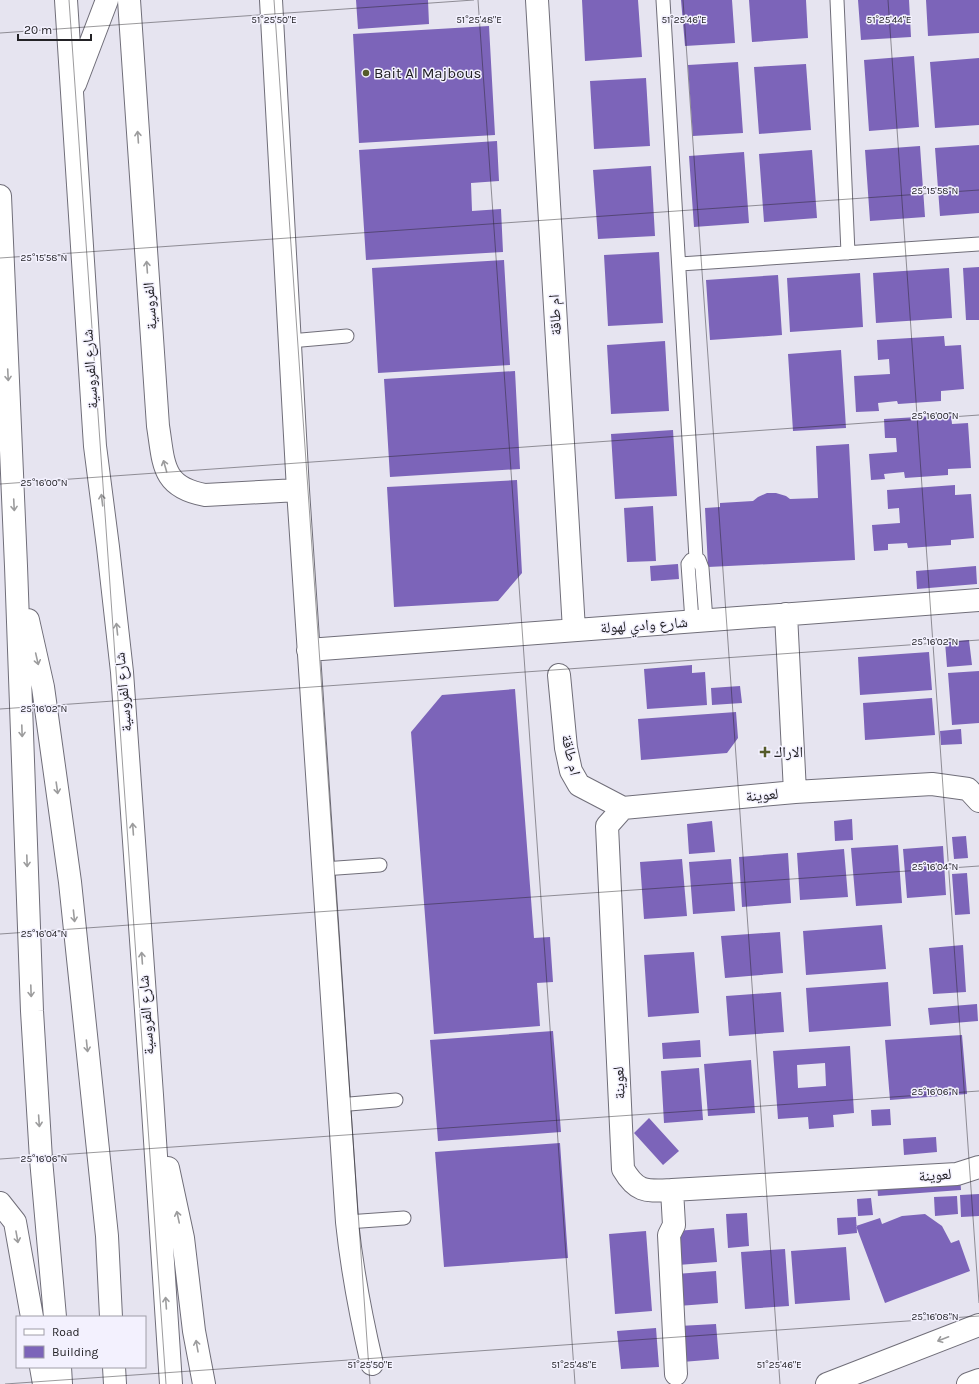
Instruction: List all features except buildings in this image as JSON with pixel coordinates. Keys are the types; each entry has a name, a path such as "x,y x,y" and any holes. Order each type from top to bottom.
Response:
{"main road":[{"name":"شارع الفروسية","path":"66,0 95,446 122,672 171,1384"},
{"path":"73,91 107,0"},
{"name":"الفروسية","path":"129,0 158,426 164,467 168,476 178,485 191,492 206,495 298,490"},
{"path":"271,0 298,490 338,1105 352,1270 372,1364"},
{"name":"ام طاقة","path":"537,0 574,630"},
{"path":"0,196 16,566 32,1011 41,1159 55,1316"},
{"path":"16,566 43,687 70,882 107,1236 111,1316"},
{"name":"شارع وادي لهولة","path":"308,650 979,600"},
{"name":"لعوينة","path":"786,614 795,792"},
{"name":"ام طاقة","path":"559,675 566,748 571,771 579,785 623,808"},
{"name":"لعوينة","path":"979,801 968,788 932,784 795,792 623,808 607,826 623,1169 630,1181 644,1190 666,1190 957,1174 979,1167"},
{"path":"152,1095 183,1238 194,1331 204,1384"},
{"path":"666,1190 662,1226 669,1236 676,1374"},
{"path":"0,1203 15,1222 32,1316"},
{"path":"827,1384 979,1325"},
{"path":"41,1368 44,1384"},
{"path":"60,1368 61,1384"},
{"path":"114,1368 115,1384"},
{"path":"968,1384 979,1380"}],"lane":[{"path":"663,0 680,264 696,558 699,560 702,568 699,621"},
{"path":"837,0 848,253"},
{"path":"680,264 979,244"},
{"path":"290,341 347,336"},
{"path":"323,868 380,865"},
{"path":"338,1105 396,1100"},
{"path":"347,1222 404,1218"}],"place":[{"name":"Bait Al Majbous","path":"366,73"},
{"name":"الاراك","path":"765,752"}]}
